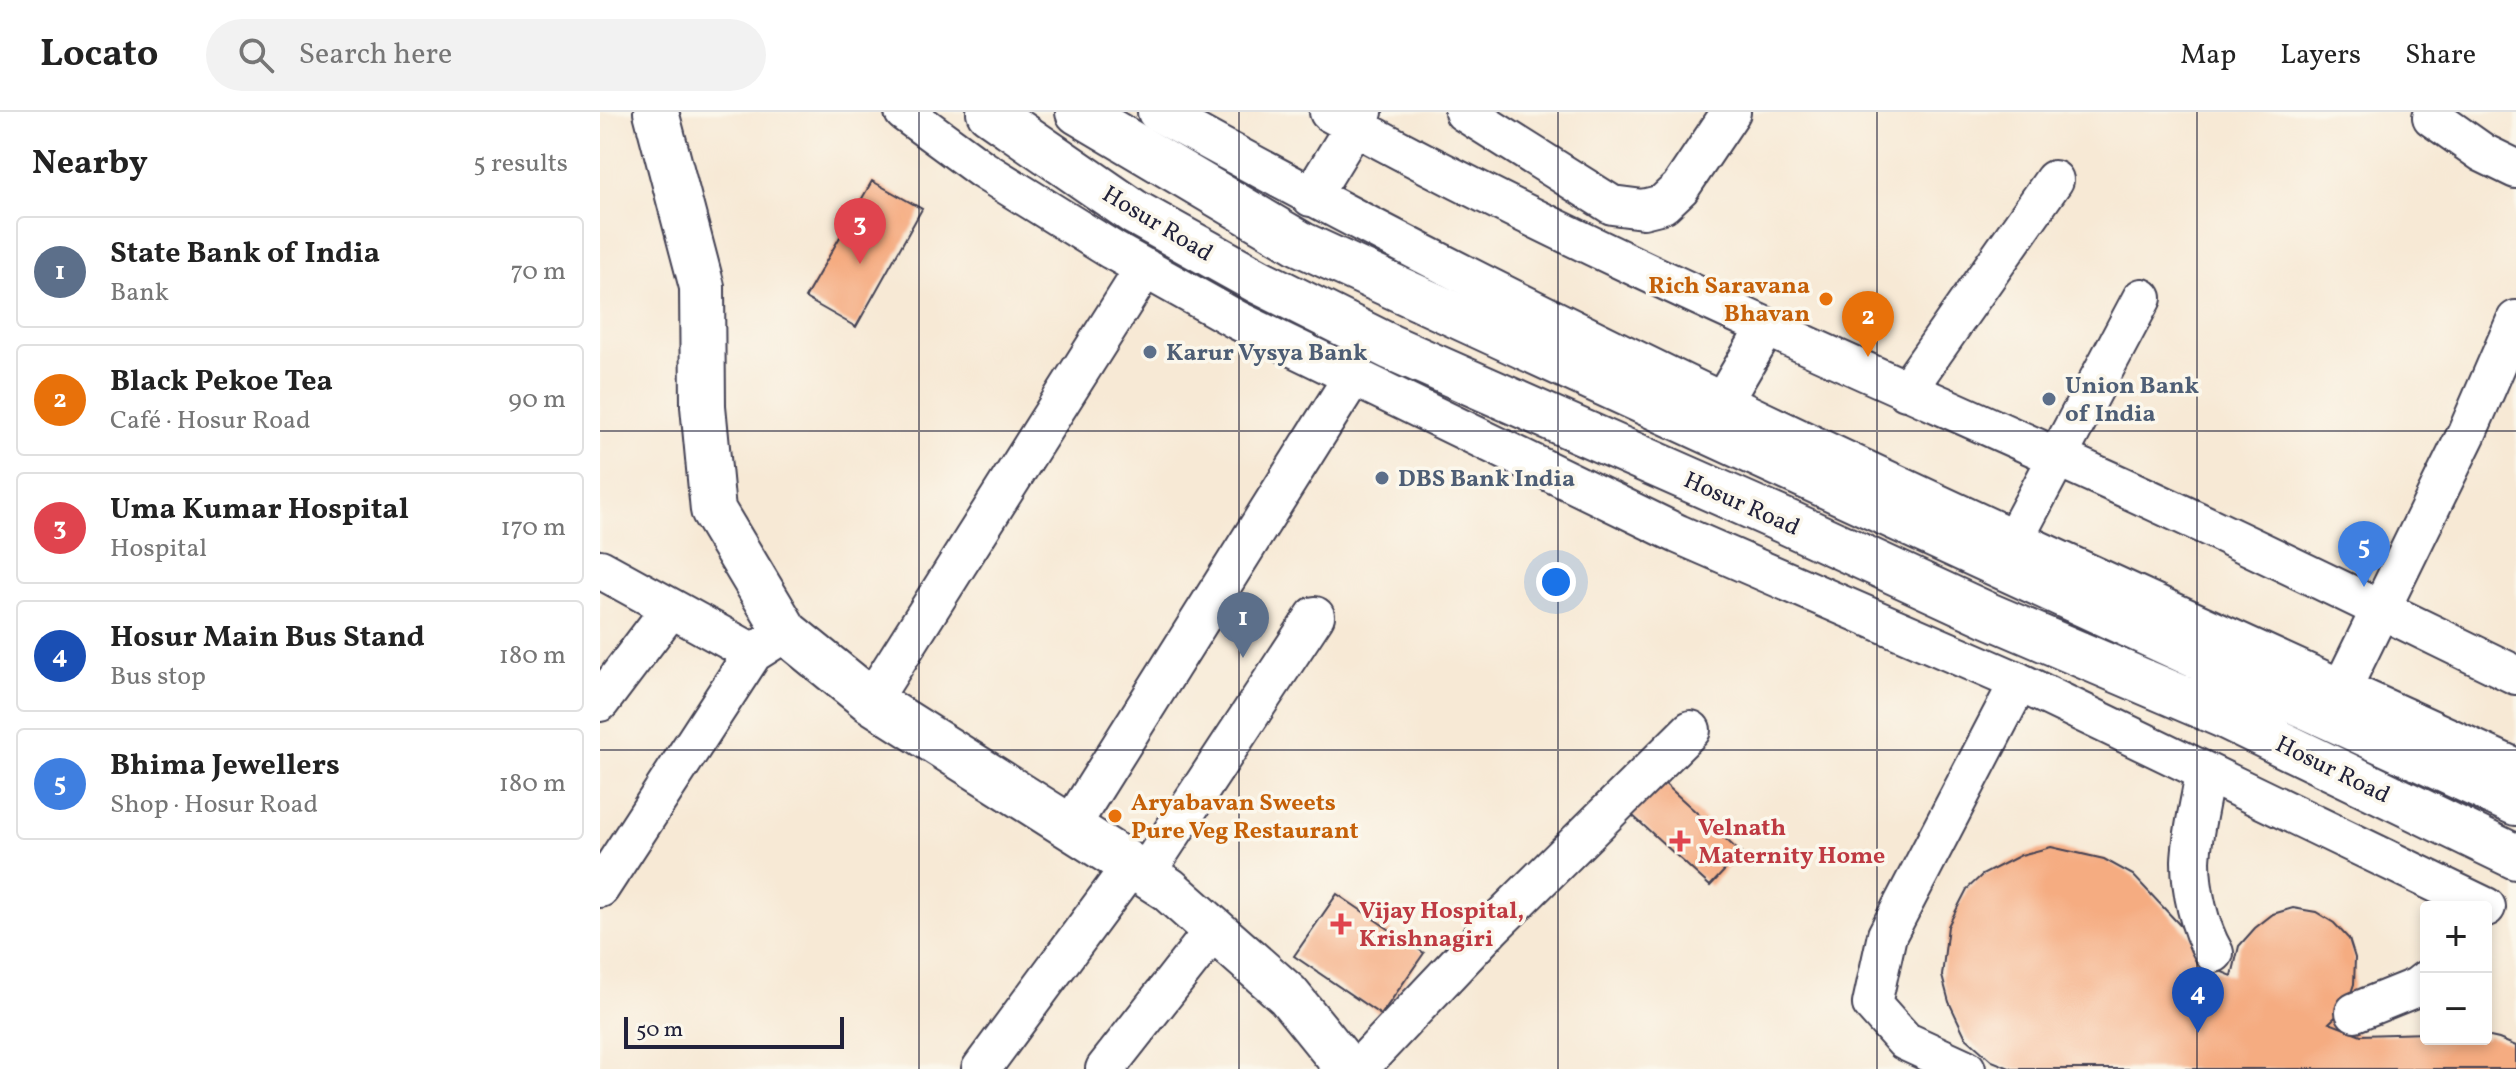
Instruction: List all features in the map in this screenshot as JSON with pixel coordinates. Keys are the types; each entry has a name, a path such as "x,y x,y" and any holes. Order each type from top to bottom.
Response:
{"main road":[{"path":"656,112 702,287 703,406 713,510 769,642 871,701 1168,889 1288,995 1341,1065"},
{"name":"Hosur Road","path":"989,112 1134,212 1258,281 1390,347 1988,615 2222,715 2516,857"},
{"name":"Hosur Road","path":"1078,112 1301,244 2516,803"}],"street":[{"path":"904,112 983,170 1237,320 1678,534 2019,682 2496,917"},
{"path":"1157,112 1311,197 1722,403 2516,768"},
{"path":"1464,112 1612,205 1643,209 1663,204 1680,188 1731,112"},
{"path":"1311,197 1349,117 1550,226 1766,328 2057,457 2516,675"},
{"path":"2432,117 2483,153 2516,169"},
{"path":"1906,391 2054,180"},
{"path":"871,701 1145,268"},
{"path":"2014,539 2142,298"},
{"path":"2342,688 2467,433 2516,320"},
{"path":"1722,403 1766,328"},
{"path":"1070,827 1352,378"},
{"path":"600,569 671,608 769,642 600,888"},
{"path":"600,702 671,608"},
{"path":"981,1069 1138,870 1315,616"},
{"path":"1966,1069 1905,1041 1872,1004 1887,935 2019,682"},
{"path":"1341,1065 1492,927 1691,730"},
{"path":"2205,772 2191,861 2196,903 2214,953"},
{"path":"1105,1069 1214,930"},
{"path":"2355,1012 2420,985"}],"building":[{"path":"872,181 922,209 856,327 805,298"},
{"path":"1663,782 1741,853 1710,886 1632,815"},
{"path":"2051,847 2104,859 2133,875 2191,937 2212,968 2232,976 2239,946 2273,914 2293,908 2316,912 2334,923 2349,939 2355,958 2354,984 2346,1007 2329,1023 2361,1035 2420,1033 2420,1045 2492,1045 2492,1037 2499,1039 2516,1046 2516,1069 2012,1069 1992,1061 1966,1038 1949,1002 1942,976 1948,926 1967,889 1982,875 2021,855"},
{"path":"1337,894 1424,953 1381,1015 1294,956"}],"place":[{"name":"Uma Kumar Hospital","path":"860,264"},
{"name":"Rich Saravana Bhavan","path":"1826,299"},
{"name":"Karur Vysya Bank","path":"1150,352"},
{"name":"Black Pekoe Tea","path":"1868,357"},
{"name":"Union Bank of India","path":"2049,399"},
{"name":"DBS Bank India","path":"1382,478"},
{"name":"Bhima Jewellers","path":"2364,587"},
{"name":"State Bank of India","path":"1243,658"},
{"name":"Aryabavan Sweets Pure Veg Restaurant","path":"1115,816"},
{"name":"Velnath Maternity Home","path":"1680,841"},
{"name":"Vijay Hospital, Krishnagiri","path":"1341,924"},
{"name":"Hosur Main Bus Stand","path":"2198,1033"}]}
